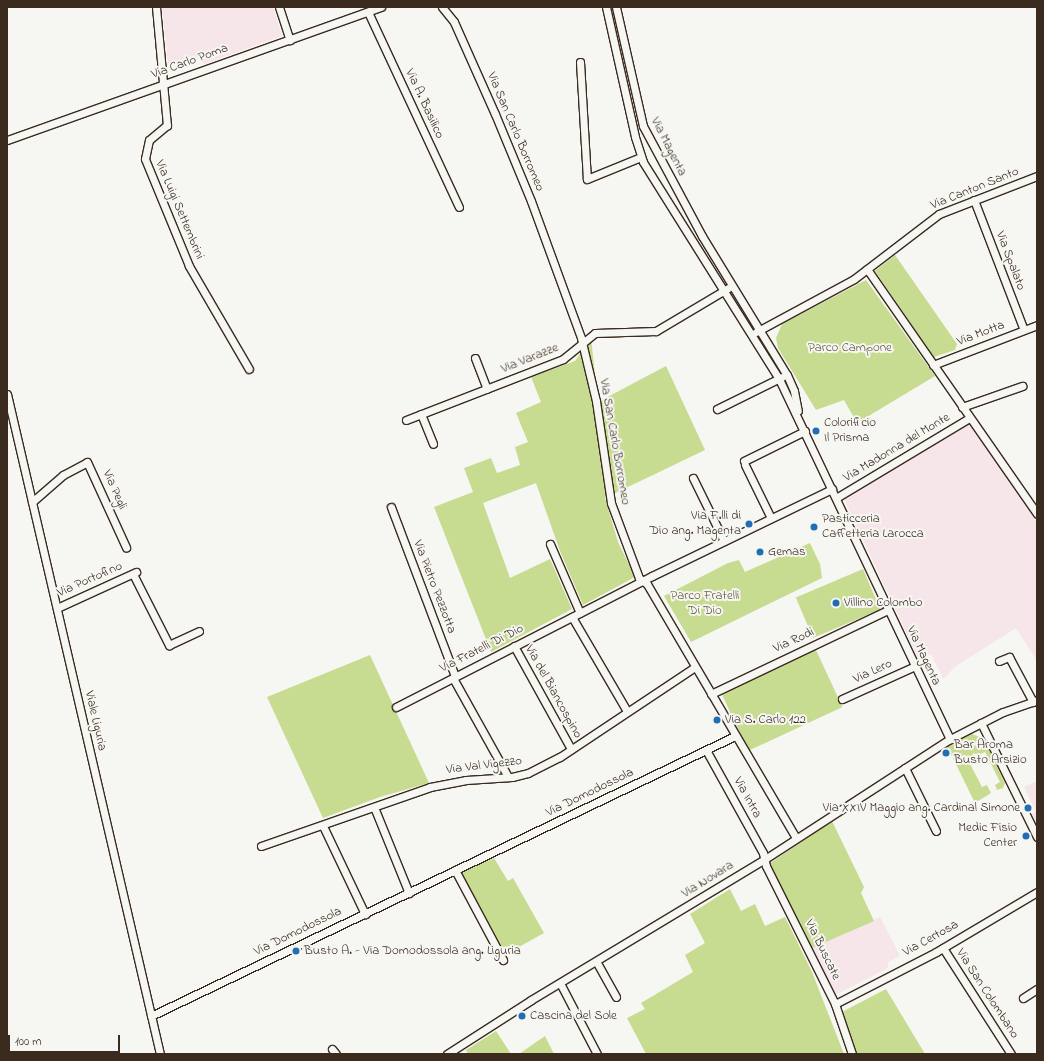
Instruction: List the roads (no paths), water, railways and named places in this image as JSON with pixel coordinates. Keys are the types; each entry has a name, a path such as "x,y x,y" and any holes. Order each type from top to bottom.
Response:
{"street":[{"name":"Via Luigi Settembrini","path":"156,7 168,125 149,140 145,159 189,266 249,369"},
{"path":"279,7 290,40"},
{"name":"Via Carlo Poma","path":"7,140 381,7"},
{"name":"Via San Carlo Borromeo","path":"442,7 454,22 531,201 581,344 596,401 611,503 638,577 647,584 796,838"},
{"name":"Via Magenta","path":"606,7 630,118 641,157 779,379 950,739"},
{"name":"Via Magenta","path":"616,7 640,116 700,233 787,375 794,391 799,419"},
{"name":"Via A. Basilico","path":"368,12 459,207"},
{"path":"580,62 587,179 641,157"},
{"path":"630,118 640,116"},
{"name":"Via Canton Santo","path":"752,334 845,284 867,269 937,215 1037,176"},
{"name":"Via Spalato","path":"974,200 1024,330"},
{"path":"867,269 1037,514"},
{"path":"725,290 732,286"},
{"name":"Via Varazze","path":"406,420 563,359 590,335 599,332 656,331 725,290"},
{"name":"Via Motta","path":"933,365 1037,325"},
{"path":"475,358 487,389"},
{"path":"717,408 787,375"},
{"path":"962,407 1022,386"},
{"name":"Viale Liguria","path":"7,394 160,1054"},
{"path":"421,414 433,444"},
{"name":"Via Madonna del Monte","path":"836,498 969,418"},
{"path":"771,518 744,463 804,431"},
{"name":"Via Pegli","path":"32,502 63,475 87,462 126,547"},
{"path":"693,478 724,541"},
{"name":"Via Fratelli Di Dio","path":"396,707 643,581 771,518 832,490"},
{"name":"Via Pietro Pezzotta","path":"391,507 454,677 508,777"},
{"path":"550,544 580,613"},
{"name":"Via Portofino","path":"57,608 134,573 169,645 199,631"},
{"name":"Via Rodi","path":"711,694 888,610"},
{"path":"572,617 627,711"},
{"name":"Via del Biancospino","path":"514,646 572,749"},
{"path":"999,661 1009,657 1035,701"},
{"name":"Via Lero","path":"842,700 915,666"},
{"name":"Via Val Vigezzo","path":"261,846 324,826 374,807 446,783 508,777 534,771 572,749 695,667"},
{"name":"Via Novara","path":"447,1054 560,983 765,859 950,739 981,723 1035,701"},
{"path":"981,723 1037,837"},
{"name":"Via Domodossola","path":"151,1016 735,736"},
{"name":"Via Intra","path":"706,750 765,859"},
{"path":"905,768 936,831"},
{"path":"374,807 409,893"},
{"path":"324,826 365,914"},
{"name":"Via Buscate","path":"765,859 766,866 835,1004 852,1054"},
{"path":"455,870 503,960"},
{"name":"Via Certosa","path":"835,1004 943,948 1037,892"},
{"name":"Via San Colombano","path":"943,948 1011,1054"},
{"path":"596,961 616,997"},
{"path":"560,983 597,1054"},
{"path":"1023,998 1037,989"}],"place":[{"name":"Colorificio Il Prisma","path":"816,431"},
{"name":"Via F.lli di Dio ang. Magenta","path":"749,524"},
{"name":"Pasticceria Caffetteria Larocca","path":"814,527"},
{"name":"Gemas","path":"760,552"},
{"name":"Villino Colombo","path":"836,603"},
{"name":"Via S. Carlo 122","path":"717,720"},
{"name":"Bar Aroma Busto Arsizio","path":"946,753"},
{"name":"Via XXIV Maggio ang. Cardinal Simone","path":"1028,808"},
{"name":"Medic Fisio Center","path":"1026,836"},
{"name":"Busto A. - Via Domodossola ang. Liguria","path":"296,951"},
{"name":"Cascina del Sole","path":"522,1016"}],"park label":[{"name":"Parco Campone","path":"850,348"},
{"name":"Parco Fratelli Di Dio","path":"705,604"}]}
